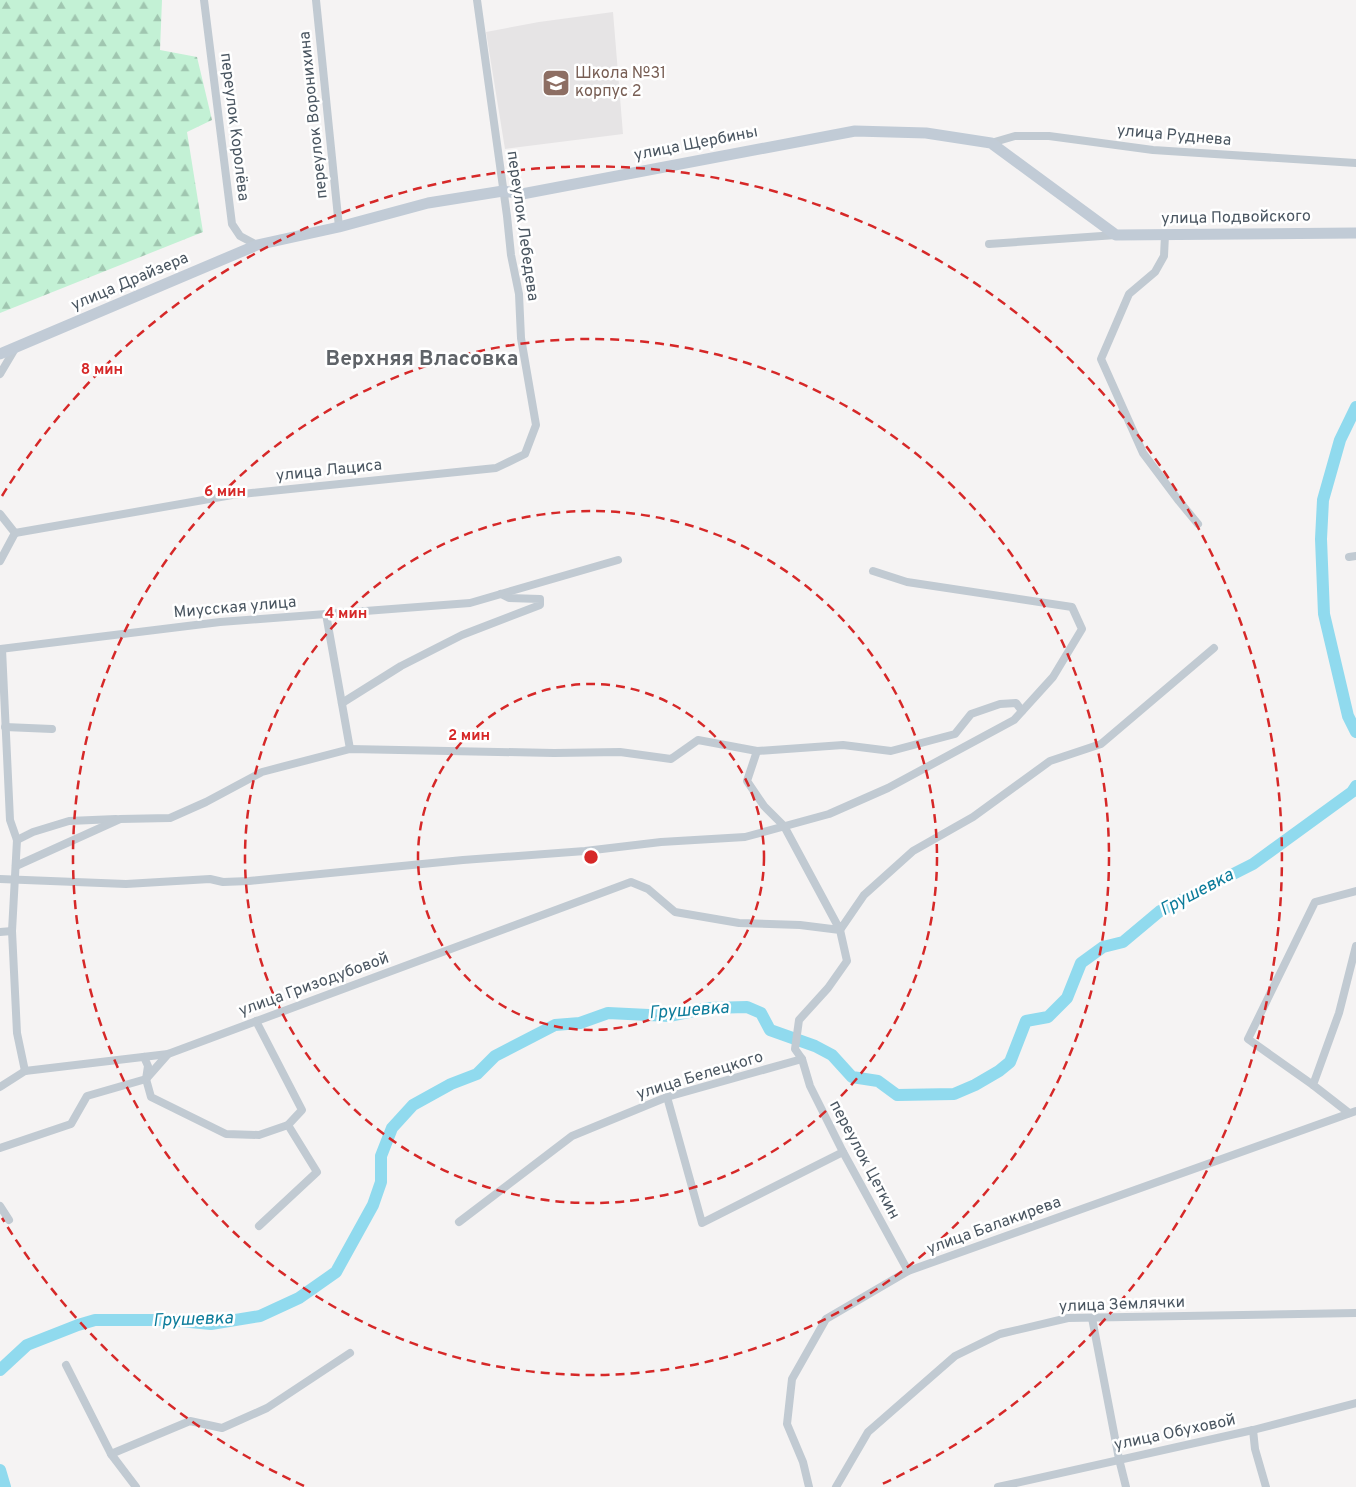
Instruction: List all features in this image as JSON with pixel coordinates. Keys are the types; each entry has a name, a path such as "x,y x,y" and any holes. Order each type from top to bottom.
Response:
{"street":[{"name":"переулок Королёва","path":"204,0 232,224 240,236 257,245"},
{"name":"переулок Воронихина","path":"316,0 339,227"},
{"name":"переулок Лебедева","path":"477,0 511,255 519,294 521,338 536,425 525,454"},
{"name":"улица Щербины","path":"257,245 339,227 428,203 503,191 522,194 855,131 926,132 991,143 1116,235"},
{"name":"улица Руднева","path":"991,143 1015,136 1049,136 1152,150 1356,163"},
{"name":"улица Подвойского","path":"1116,235 1356,233"},
{"path":"989,244 1116,235"},
{"path":"1165,235 1164,256 1155,272 1129,294 1100,359 1143,453 1179,502 1198,524"},
{"name":"улица Драйзера","path":"0,354 257,245"},
{"path":"0,374 16,347"},
{"name":"улица Лациса","path":"15,532 232,494 496,468 525,454"},
{"path":"0,514 15,532 0,561"},
{"name":"Миусская улица","path":"1,649 220,622 470,603 618,560"},
{"path":"0,879 126,884 210,878 224,882 249,881 395,866 585,851 661,842 745,837 829,814 888,788 1014,720 1053,677 1082,629 1072,607 907,582 873,572"},
{"path":"342,703 401,666 462,635 540,605 540,600 509,598 501,594"},
{"path":"326,614 350,749"},
{"path":"757,751 747,781 764,806 784,826 840,930 864,895 913,851 973,818 1050,761 1101,744 1214,648"},
{"path":"1,649 10,820 17,840 12,931 17,1034 25,1071"},
{"path":"17,840 33,832 69,821 170,818 206,802 262,772 350,749 554,753 620,752 671,759 698,740 757,751 843,745 891,751 955,734 971,714 1000,704 1016,703 1022,711"},
{"path":"5,727 52,729"},
{"path":"16,866 120,819"},
{"name":"улица Гризодубовой","path":"0,1087 25,1071 168,1054 631,882 648,889 675,912 739,923 800,925 840,930"},
{"path":"1352,1112 1248,1039 1315,902 1356,891"},
{"name":"переулок Цеткин","path":"840,930 847,961 828,988 799,1020 795,1049 802,1059 810,1086 843,1152 908,1271"},
{"path":"0,932 12,931"},
{"path":"1312,1085 1339,1013 1356,946"},
{"path":"144,1057 148,1066 146,1079 151,1097 226,1134 259,1135 288,1125 302,1110 256,1022"},
{"path":"0,1148 70,1124 87,1096 146,1079 168,1054"},
{"name":"улица Белецкого","path":"460,1222 572,1136 667,1097 802,1059"},
{"path":"667,1097 702,1223 843,1152"},
{"name":"улица Балакирева","path":"809,1487 802,1462 786,1424 792,1379 826,1319 908,1271 1352,1112"},
{"path":"258,1226 317,1172 288,1125"},
{"path":"0,1206 9,1220"},
{"name":"улица Землячки","path":"836,1487 868,1432 955,1356 1000,1334 1068,1318 1356,1313"},
{"path":"1092,1318 1126,1487"},
{"path":"110,1454 190,1421 222,1428 266,1408 350,1354"},
{"path":"66,1365 110,1454 136,1487"},
{"name":"улица Обуховой","path":"998,1487 1252,1430 1356,1403"},
{"path":"1252,1430 1255,1449 1266,1487"}],"shaded area":[{"name":"Школа №31 корпус 2","path":"613,12 623,134 505,149 486,32 539,22"}],"green space":[{"path":"0,0 162,0 160,50 197,57 212,120 187,132 203,232 0,313"}],"waterway":[{"name":"Грушевка","path":"1356,407 1340,440 1323,500 1321,539 1324,614 1348,716 1356,732"},
{"name":"Грушевка","path":"0,1370 27,1345 95,1320 169,1320 211,1324 260,1316 299,1298 336,1272 373,1205 381,1182 381,1156 392,1128 413,1105 451,1084 477,1074 495,1056 555,1025 580,1023 608,1013 669,1016 709,1008 747,1007 761,1013 770,1030 815,1046 832,1055 852,1077 878,1081 897,1095 954,1094 975,1085 1010,1062 1026,1021 1048,1017 1067,998 1081,963 1103,947 1123,942 1160,911 1253,864 1352,792 1356,786"},
{"name":"Грушевка","path":"0,1470 5,1487"}],"place":[{"name":"Школа №31 корпус 2","path":"556,83"}],"district":[{"name":"Верхняя Власовка","path":"422,359"}]}
